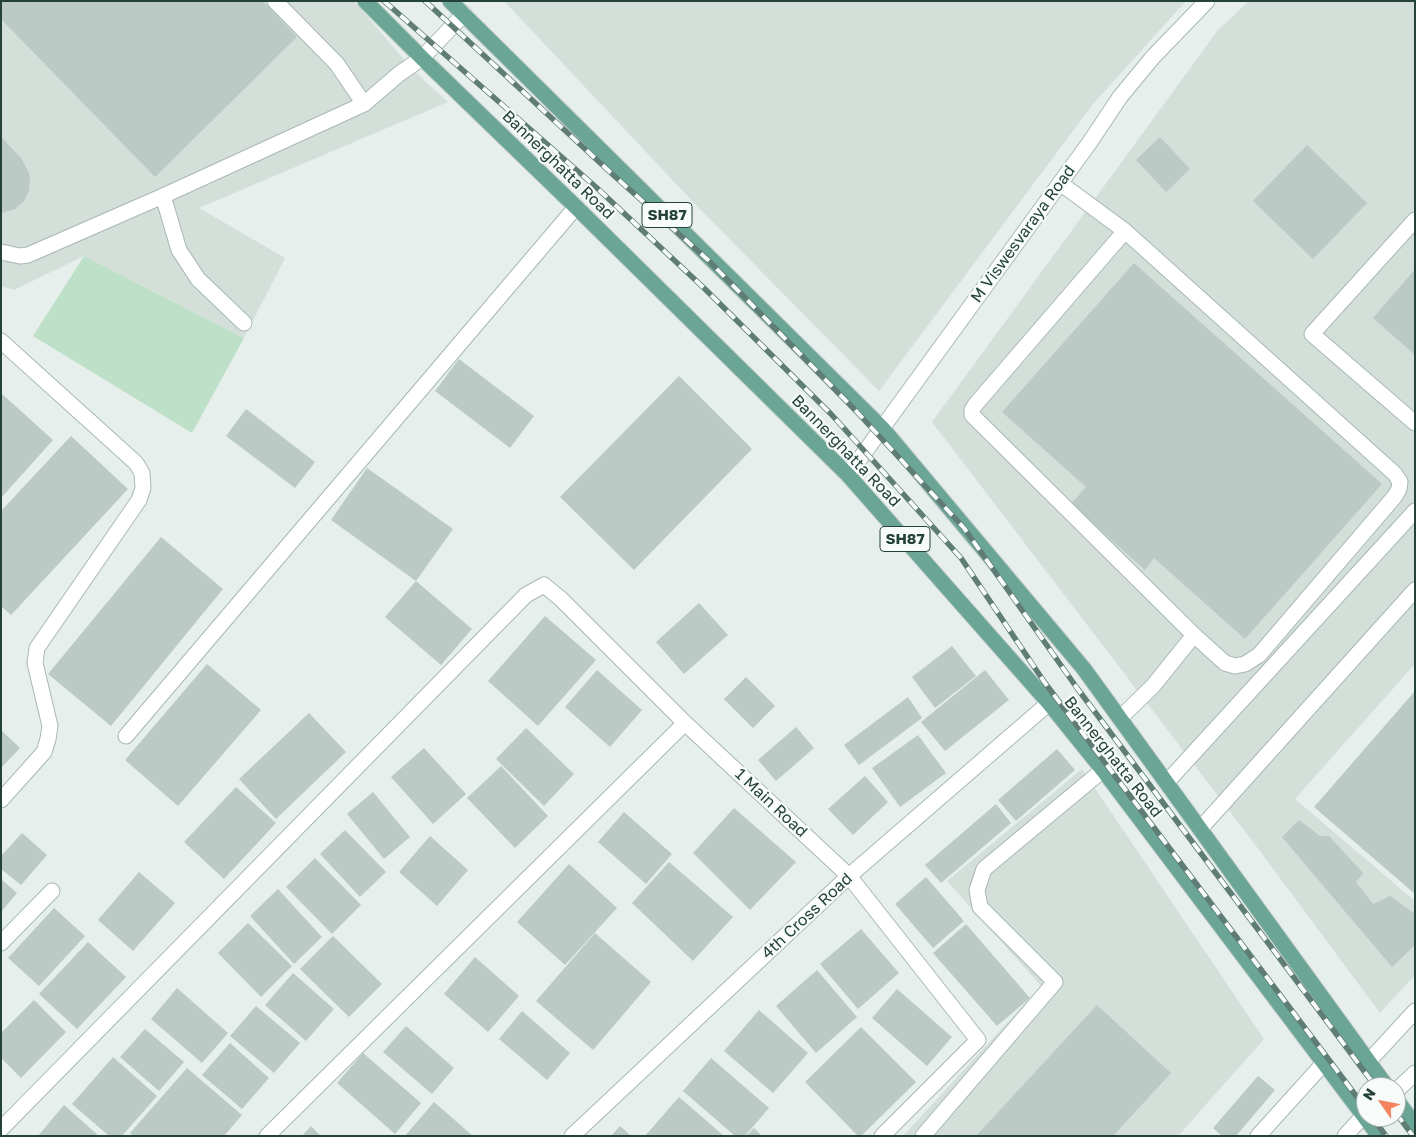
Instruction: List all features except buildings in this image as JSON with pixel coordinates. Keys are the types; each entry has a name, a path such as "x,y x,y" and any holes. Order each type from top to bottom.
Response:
{"main road":[{"name":"Bannerghatta Road","path":"365,1 848,475 1049,703 1103,770 1356,1105"},
{"name":"Bannerghatta Road","path":"450,1 883,429 1084,669 1380,1077"},
{"path":"1406,1113 1415,1125"}],"street":[{"path":"275,1 337,64 364,104"},
{"name":"M Viswesvaraya Road","path":"848,475 1126,90 1153,57 1207,1"},
{"path":"1,252 20,256 28,255 164,196 364,104 399,74 422,58 464,14"},
{"path":"1060,183 1124,231 1395,474 1400,482 1395,496 1259,655 1245,664 1234,666 1225,663 1194,635 972,415 975,405 1124,231"},
{"path":"164,196 179,250 198,279 244,323"},
{"path":"126,736 576,207"},
{"path":"1415,220 1312,334 1415,423"},
{"path":"1,341 136,463 142,473 143,488 139,500 37,648 35,663 50,726 48,739 44,752 1,800"},
{"path":"1166,782 1415,511"},
{"name":"1 Main Road","path":"1,1129 526,595 544,585 561,599 685,723 849,876 978,1040 882,1136"},
{"path":"1200,829 1415,590"},
{"path":"1120,718 1154,686 1194,635"},
{"name":"4th Cross Road","path":"572,1136 849,876 1049,703"},
{"path":"268,1136 685,723"},
{"path":"923,1136 1055,982 980,907 977,890 984,869 1103,770"},
{"path":"1,943 52,890"},
{"path":"1368,1061 1415,1011"},
{"path":"1258,1136 1324,1063"},
{"path":"1345,1136 1356,1124"}],"shaded area":[{"path":"1,1 354,1 413,70 448,102 199,208 285,258 244,338 84,256 14,290 1,286"},
{"path":"504,1 1186,1 1093,104 879,391 695,204"},
{"path":"1249,1 1415,1 1415,664 1295,799 1415,901 1415,975 1380,1013 1254,843 932,422 1218,30"},
{"path":"1082,769 1264,1039 1178,1136 903,1136 1041,986 947,881"}],"green space":[{"path":"84,256 244,338 192,433 33,336"}],"railway":[{"path":"384,1 597,188 705,289 831,414 961,558 1045,683 1356,1096"},
{"path":"425,1 708,260 857,412 964,528 1077,688 1369,1077"},
{"path":"1379,1127 1386,1136"},
{"path":"1406,1127 1413,1136"}]}
